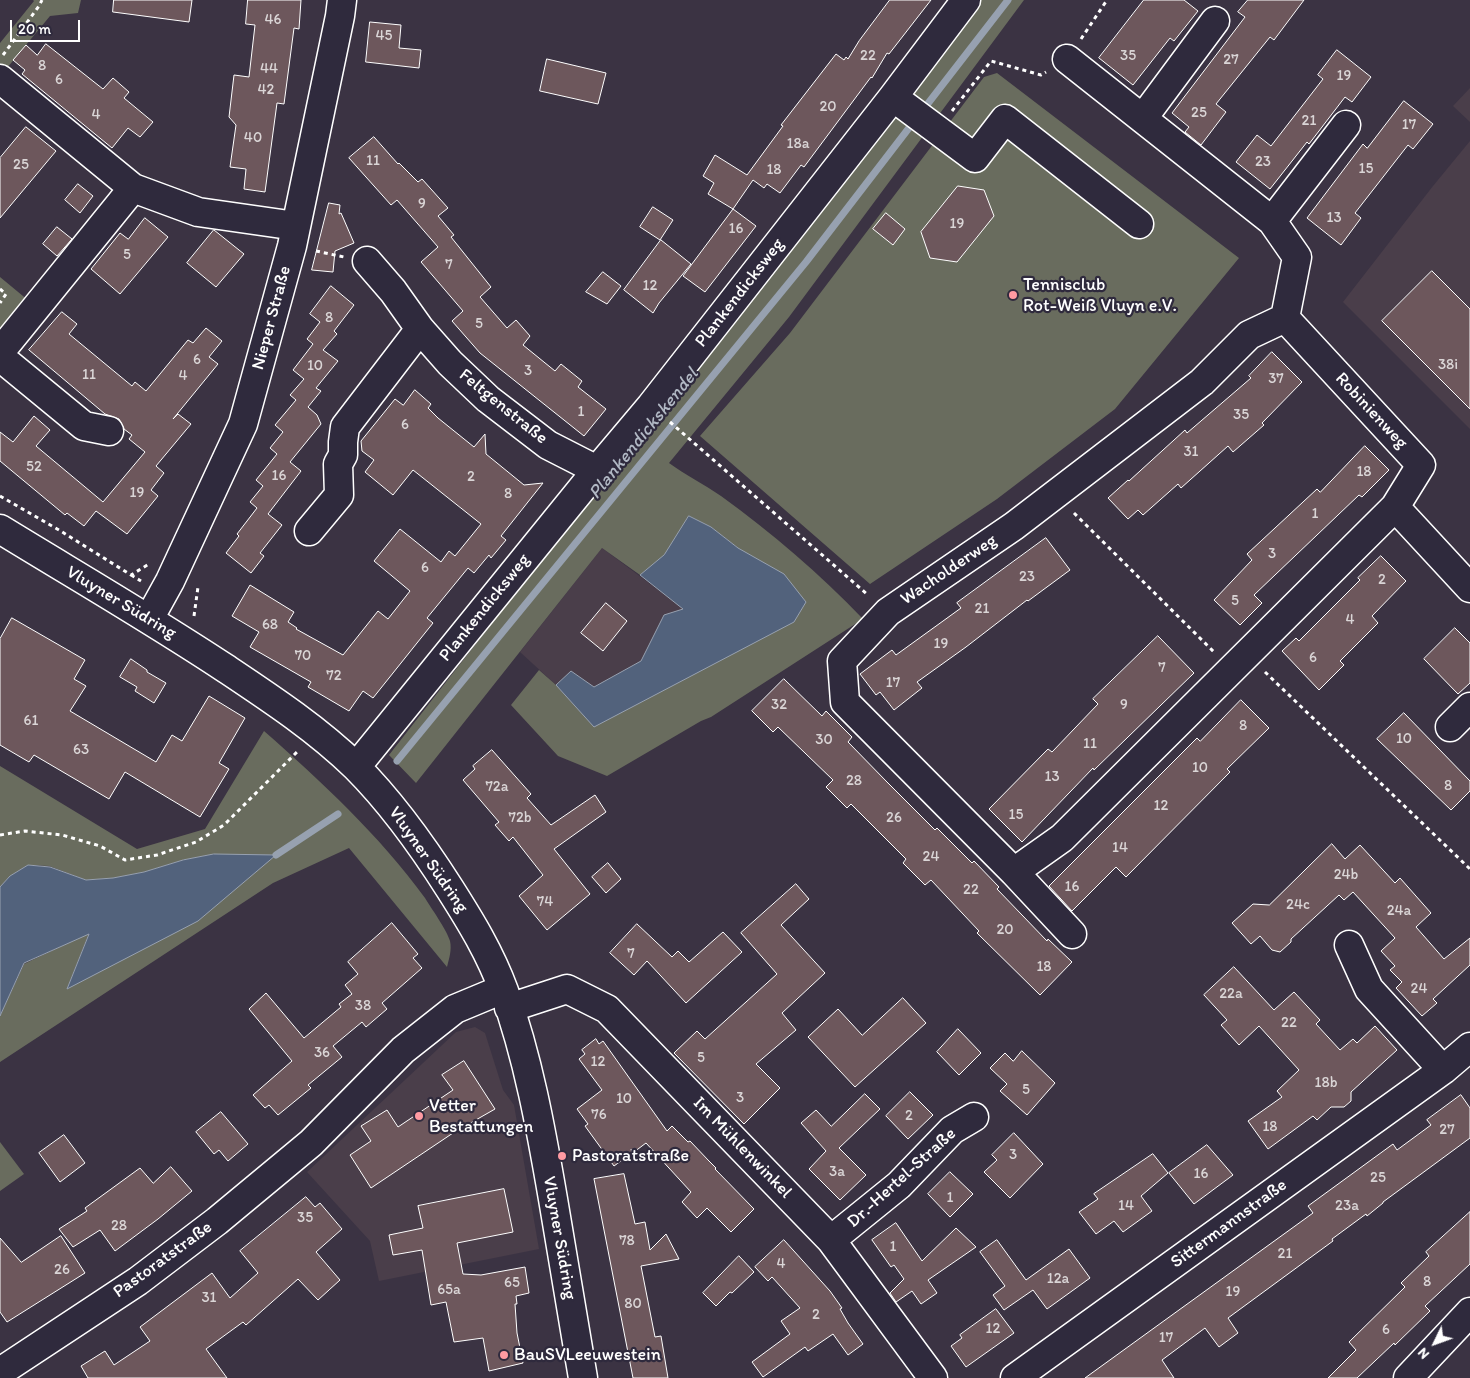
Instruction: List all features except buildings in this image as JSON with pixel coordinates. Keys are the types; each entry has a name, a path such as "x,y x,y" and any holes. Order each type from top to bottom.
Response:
{"street":[{"name":"Nieper Straße","path":"149,619 170,581 243,424 294,236 342,0"},
{"name":"Plankendicksweg","path":"356,767 651,406 966,0"},
{"path":"1142,118 1215,21"},
{"path":"1068,59 1272,221 1297,257 1285,318"},
{"path":"0,79 133,188 198,212 294,236"},
{"path":"893,96 974,158 1005,119 1139,224"},
{"path":"1272,221 1346,125"},
{"path":"0,352 133,188"},
{"name":"Feltgenstraße","path":"366,261 393,291 420,329 450,363 488,399 548,445 597,470"},
{"name":"Wacholderweg","path":"1072,934 1014,872 845,702 842,661 888,612 1014,526 1202,382 1249,335 1285,318"},
{"name":"Robinienweg","path":"1285,318 1421,465 1395,507"},
{"path":"309,531 339,495 338,464 343,455 345,426 420,329"},
{"path":"0,357 84,426 110,431"},
{"path":"1014,872 1062,838 1395,507 1470,588"},
{"name":"Vluyner Südring","path":"0,529 149,619 262,693 316,732 356,767 391,805 422,845 479,935 506,998 523,1055 541,1131 583,1378"},
{"path":"1450,727 1470,707"},
{"path":"1349,946 1369,989 1443,1070"},
{"name":"Im Mühlenwinkel","path":"506,998 567,989 607,1009 832,1240 933,1378"},
{"name":"Pastoratstraße","path":"0,1372 138,1281 218,1221 311,1143 402,1050 455,1009 506,998"},
{"name":"Sittermannstraße","path":"1016,1378 1443,1070 1470,1047"},
{"name":"Dr.-Hertel-Straße","path":"832,1240 899,1185 952,1130 974,1117"},
{"path":"1408,1378 1470,1312"}],"path":[{"path":"0,60 42,0"},
{"path":"938,130 991,61 1042,75 1068,59 1107,0"},
{"path":"294,236 366,261"},
{"path":"0,289 6,294 0,303"},
{"path":"651,406 888,612"},
{"path":"1055,494 1470,869"},
{"path":"0,496 131,575 152,562"},
{"path":"0,835 25,831 62,835 100,846 124,860 157,855 196,842 224,825 299,750 306,756"}],"shaded area":[{"path":"1470,88 1470,122 1453,106"},
{"path":"1470,141 1470,429 1343,302"},
{"path":"602,548 684,609 653,640 641,661 594,687 571,671 556,685 520,652"},
{"path":"475,1027 485,1033 503,1090 514,1105 539,1249 379,1281 370,1241 307,1172 456,1032"}],"green space":[{"path":"33,0 81,0 78,13 50,16 2,74 0,72 0,43"},
{"path":"981,0 1024,0 789,317 669,463 708,487 759,524 813,570 863,619 711,717 607,776 558,756 511,705 539,670 556,685 594,726 738,548 711,527 689,516 664,556 640,575 602,548 416,783 389,755 606,477 914,92"},
{"name":"Tennisclub Rot-Weiß Vluyn e.V.","path":"997,73 1239,258 1115,409 997,499 870,584 700,436 790,333 984,77"},
{"path":"0,277 29,301 0,336"},
{"path":"264,731 349,810 389,852 425,898 450,941 451,948 447,967 349,848 273,883 0,1062 0,1016 24,964 89,933 67,989 214,854 183,860 144,872 113,878 86,880 49,866 28,865 10,876 0,887 0,766 137,849 205,829"},
{"path":"0,1142 24,1174 0,1191"}],"water":[{"path":"689,516 711,527 738,548 784,574 806,602 794,622 594,727 556,685 571,671 594,687 641,661 664,615 683,609 640,575 664,555"},
{"path":"214,854 276,855 198,921 67,989 89,934 24,963 0,1016 0,887 10,876 28,865 50,867 86,880 113,878"}],"waterway":[{"name":"Plankendickskendel","path":"926,106 1008,0"},
{"name":"Plankendickskendel","path":"397,761 806,262 912,124"},
{"name":"Plankendickskendel","path":"276,855 338,814"}],"place":[{"name":"Tennisclub Rot-Weiß Vluyn e.V.","path":"1013,295"},
{"name":"Vetter Bestattungen","path":"419,1116"},
{"name":"Pastoratstraße","path":"562,1156"},
{"name":"BauSVLeeuwestein","path":"504,1355"}]}
